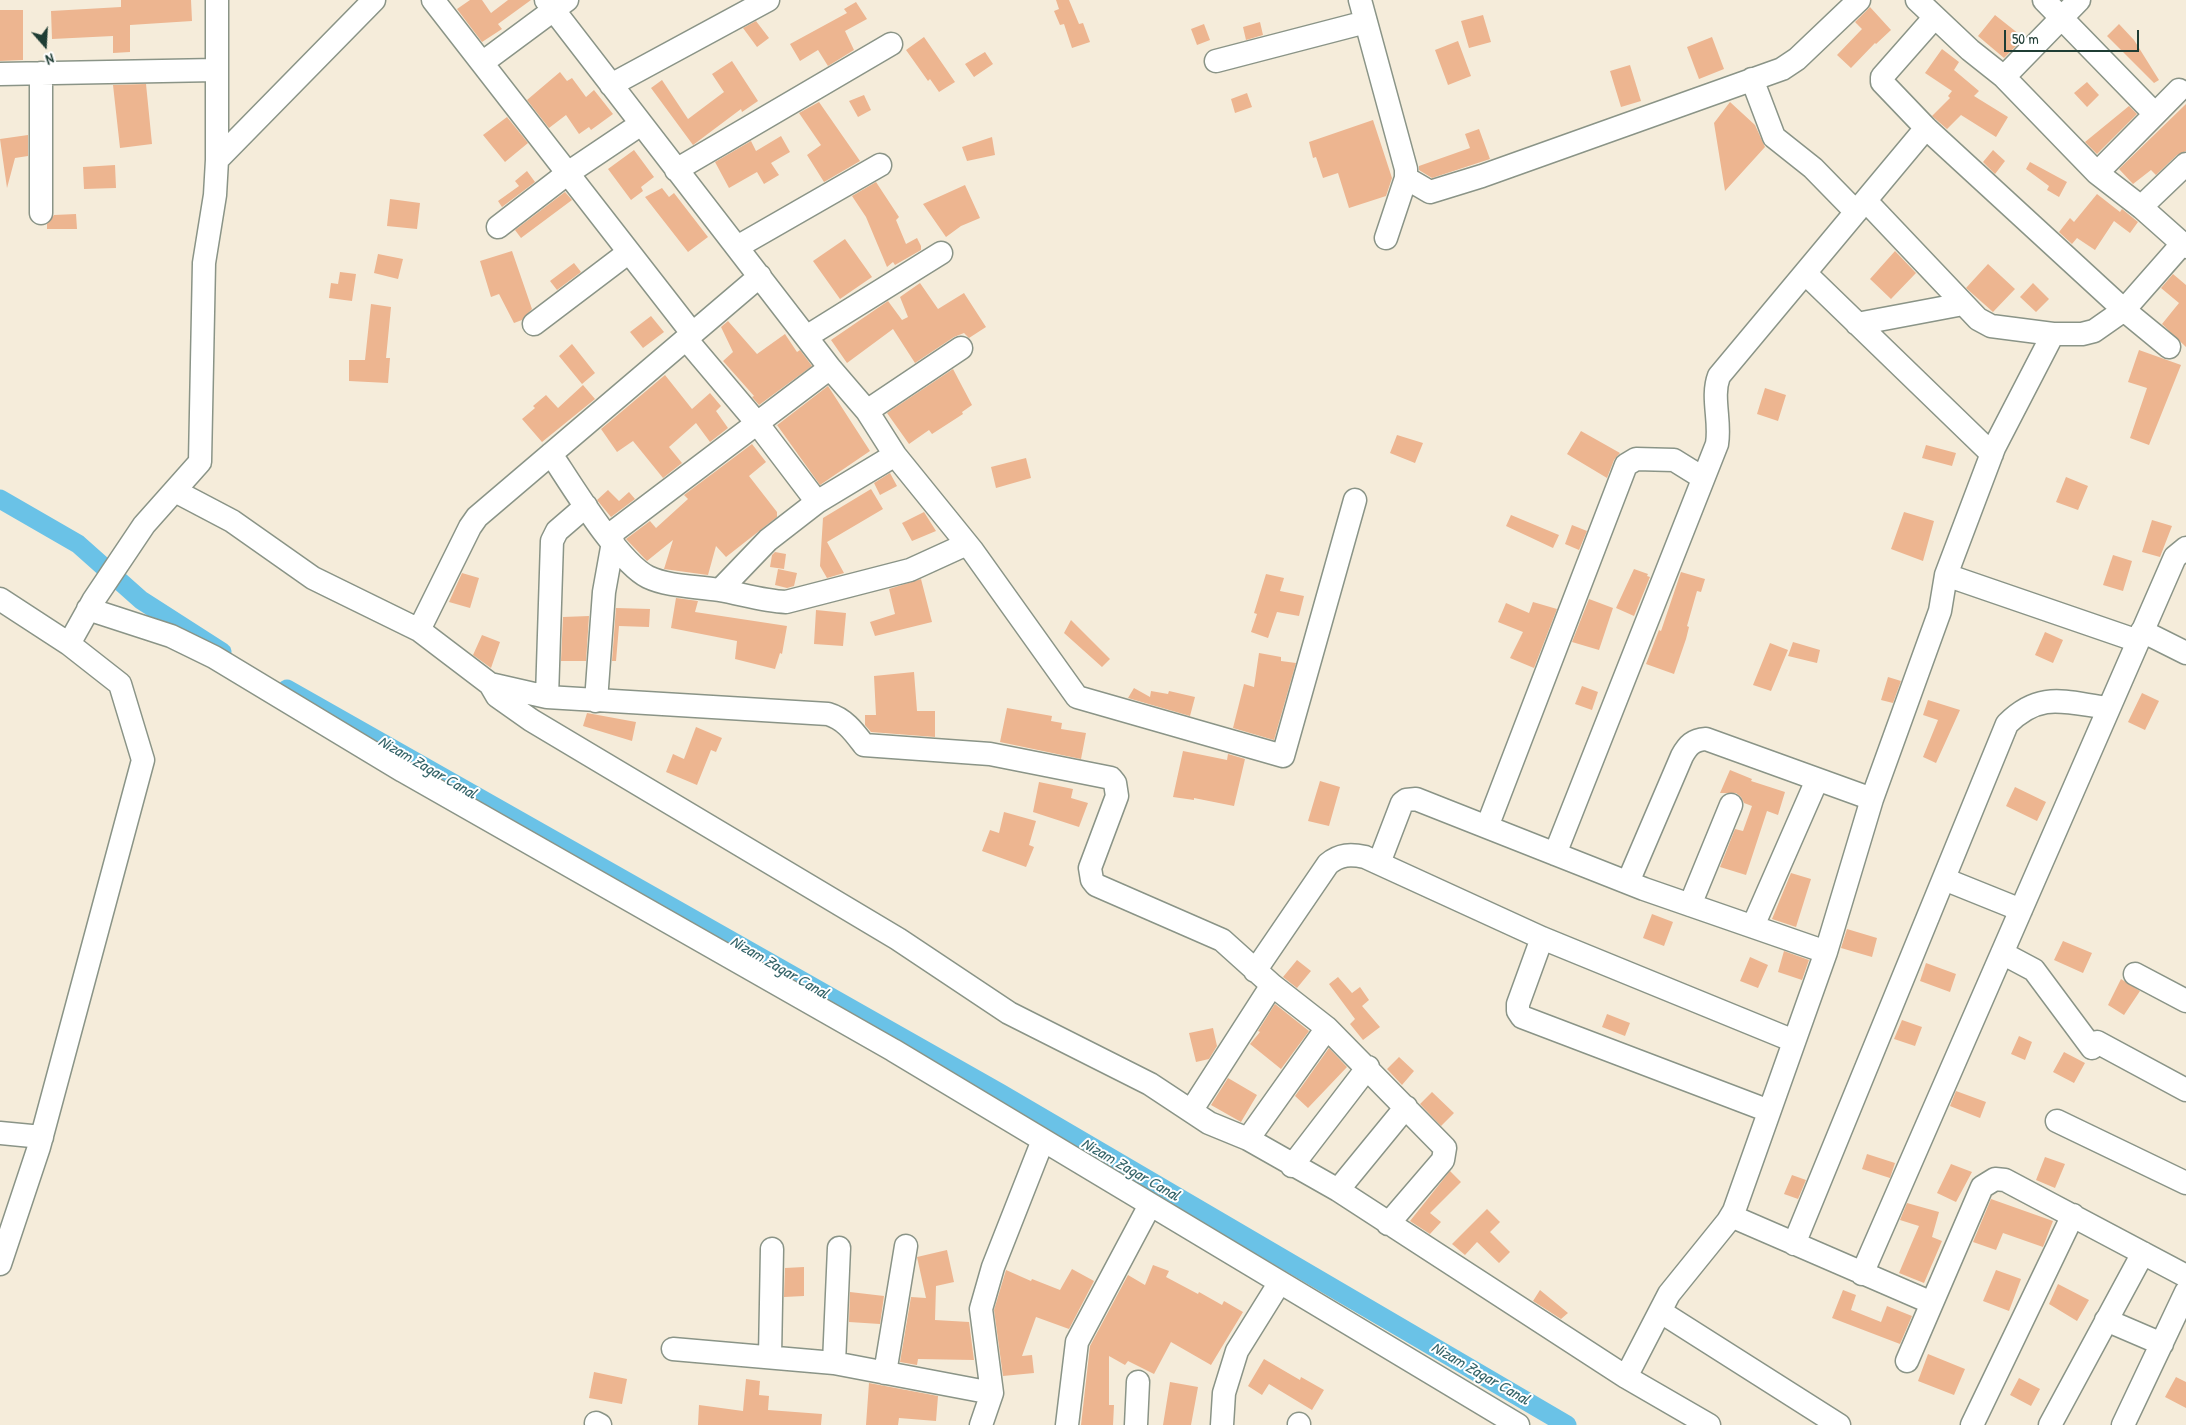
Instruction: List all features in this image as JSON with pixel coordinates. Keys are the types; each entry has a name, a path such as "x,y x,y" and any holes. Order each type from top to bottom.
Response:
{"street":[{"path":"69,644 90,605 144,525 200,462 204,263 215,195 217,160 217,0"},
{"path":"217,160 374,0"},
{"path":"433,0 629,252 689,336 817,502"},
{"path":"612,85 768,0"},
{"path":"1360,0 1404,160 1406,178 1386,238"},
{"path":"1406,178 1430,192 1482,176 1789,66 1859,0"},
{"path":"1752,79 1774,137 1861,206 1978,319 1991,326 2053,334 2082,334 2094,331 2124,310 2184,246 2142,207 2097,172 2004,77 1934,18 1916,0"},
{"path":"2044,0 2155,114"},
{"path":"2004,77 2079,0"},
{"path":"482,63 555,3 612,85 676,170 830,368 867,411 895,456 967,544 1077,697 1283,756 1355,500"},
{"path":"1934,18 1881,78 1926,128 2124,310 2169,347"},
{"path":"1216,61 1366,22"},
{"path":"676,170 891,44"},
{"path":"0,74 216,70"},
{"path":"41,73 41,213"},
{"path":"2097,172 2179,90"},
{"path":"498,227 568,173 641,124"},
{"path":"1555,854 1717,444 1719,430 1716,385 1719,376 1926,128"},
{"path":"2142,207 2186,164"},
{"path":"737,247 880,165"},
{"path":"534,324 629,252"},
{"path":"806,336 941,253"},
{"path":"1805,273 1992,454"},
{"path":"419,630 473,521 760,276"},
{"path":"1857,324 1963,304"},
{"path":"1626,1377 1674,1288 1732,1216 1826,952 1872,799 1940,611 1946,574 1992,454 2053,334"},
{"path":"867,411 961,348"},
{"path":"596,701 610,539 756,423 830,368"},
{"path":"551,454 610,539 637,570 648,576 671,583 720,590 768,602 786,602 910,570 967,544"},
{"path":"720,590 768,540 817,502 895,456"},
{"path":"1487,827 1626,465 1630,460 1636,459 1674,460 1703,478"},
{"path":"175,490 232,521 313,578 419,630 490,684 497,696 532,720 898,939 1001,1008 1150,1084 1210,1123 1248,1139 1292,1166 1338,1190 1626,1377 1709,1425"},
{"path":"547,697 552,541 557,531 586,506"},
{"path":"1862,1274 2174,557 2186,548"},
{"path":"1946,574 2140,636 2186,653"},
{"path":"0,598 69,644 120,684 143,760 42,1137 0,1264"},
{"path":"90,605 171,636 208,653 403,771 893,1050 1518,1425"},
{"path":"490,684 547,697 828,714 850,726 864,745 990,754 1111,778 1115,783 1117,796 1090,868 1092,880 1096,885 1222,940 1263,978 1328,1028 1445,1148 1443,1160 1388,1224"},
{"path":"1794,1244 2007,724 2019,712 2034,704 2048,701 2109,708"},
{"path":"1628,882 1682,756 1692,742 1706,739 1872,799"},
{"path":"1753,926 1817,780"},
{"path":"1379,863 1402,803 1406,800 1416,799 1628,882 1826,952"},
{"path":"1690,905 1731,804"},
{"path":"1191,1111 1263,978 1328,864 1336,857 1347,855 1365,857 1542,938 1794,1041"},
{"path":"1944,879 2021,910"},
{"path":"1542,938 1518,1004 1518,1011 1522,1017 1769,1111"},
{"path":"2002,953 2034,970 2095,1045 2186,1090"},
{"path":"2135,974 2186,1001"},
{"path":"1248,1139 1328,1028"},
{"path":"1292,1166 1368,1067"},
{"path":"1338,1190 1406,1107"},
{"path":"2058,1121 2186,1183"},
{"path":"0,1132 42,1137"},
{"path":"981,1425 992,1393 981,1309 993,1267 1043,1140"},
{"path":"1907,1361 1982,1187 1987,1182 1995,1179 2005,1180 2186,1276"},
{"path":"1067,1425 1077,1342 1150,1205"},
{"path":"1972,1425 2073,1215"},
{"path":"1732,1216 1932,1303"},
{"path":"885,1373 906,1246"},
{"path":"834,1363 839,1248"},
{"path":"770,1357 772,1249"},
{"path":"2050,1425 2143,1253"},
{"path":"1222,1425 1224,1393 1237,1351 1280,1282"},
{"path":"2123,1425 2186,1292"},
{"path":"1661,1312 1839,1425"},
{"path":"2106,1320 2162,1344"},
{"path":"673,1349 834,1363 992,1393"},
{"path":"1136,1425 1138,1382"}],"building":[{"path":"121,0 191,0 192,21 130,25 130,52 113,53 113,36 52,39 51,11 121,7"},
{"path":"470,0 482,0 491,13 508,0 531,0 498,24 502,29 482,42 457,9"},
{"path":"1056,0 1069,0 1079,24 1083,23 1090,42 1072,48 1064,24 1060,25 1054,11 1059,9"},
{"path":"856,2 867,19 845,31 854,50 828,66 818,50 800,61 790,44 847,13 844,9"},
{"path":"1870,7 1891,30 1875,43 1851,68 1837,55 1862,29 1855,22"},
{"path":"0,10 23,10 23,60 0,61"},
{"path":"1483,15 1491,42 1469,48 1461,21"},
{"path":"1995,15 2024,38 2004,58 1978,36"},
{"path":"756,21 769,38 757,47 743,28"},
{"path":"1260,22 1263,35 1246,40 1243,27"},
{"path":"1204,24 1210,40 1197,45 1191,29"},
{"path":"2119,24 2134,40 2159,80 2154,83 2107,36"},
{"path":"924,37 955,82 939,92 930,79 928,81 906,50"},
{"path":"1712,37 1724,69 1699,79 1687,47"},
{"path":"1458,41 1471,76 1448,85 1435,50"},
{"path":"1942,49 1959,62 1954,70 1979,91 1974,96 2008,117 1996,137 1961,115 1947,129 1932,116 1950,98 1948,96 1952,91 1925,73"},
{"path":"985,52 993,64 974,77 965,64"},
{"path":"732,61 758,101 742,112 741,109 693,145 651,88 662,80 688,119 724,92 712,74"},
{"path":"1630,65 1641,101 1621,107 1610,71"},
{"path":"560,72 567,81 572,78 586,97 594,90 613,114 591,130 589,127 579,134 566,115 549,128 527,100"},
{"path":"2087,82 2099,95 2087,107 2074,93"},
{"path":"146,84 152,144 120,148 113,85"},
{"path":"1247,93 1252,107 1235,113 1231,99"},
{"path":"864,95 871,110 858,117 849,101"},
{"path":"819,102 860,161 824,182 807,155 821,145 799,113"},
{"path":"1730,102 1755,125 1765,147 1725,191 1714,123"},
{"path":"2186,104 2186,151 2177,155 2156,175 2151,170 2133,184 2119,169"},
{"path":"2129,106 2137,114 2097,154 2085,142"},
{"path":"507,117 528,143 505,162 483,135"},
{"path":"1373,120 1392,178 1386,196 1349,208 1338,173 1323,178 1316,157 1313,158 1309,142"},
{"path":"1479,129 1490,159 1432,178 1419,170 1419,166 1470,148 1465,134"},
{"path":"28,135 28,156 15,158 7,188 0,139"},
{"path":"781,136 790,152 771,163 779,175 764,184 757,172 729,188 715,162 751,141 756,151"},
{"path":"992,137 995,155 967,161 962,147"},
{"path":"634,150 654,177 641,187 643,191 631,200 608,169"},
{"path":"1993,150 2005,161 1995,174 1983,162"},
{"path":"2030,162 2067,182 2059,197 2047,190 2049,186 2026,169"},
{"path":"115,165 116,188 84,189 83,167"},
{"path":"527,171 535,182 502,207 498,201 519,186 515,181"},
{"path":"876,182 899,217 896,220 906,244 917,238 921,246 921,250 895,265 893,262 887,267 866,217 852,196"},
{"path":"965,185 980,218 961,226 946,237 923,204"},
{"path":"662,188 669,197 674,193 708,237 688,252 645,197"},
{"path":"565,192 572,200 521,238 515,230"},
{"path":"2097,194 2120,212 2122,209 2138,222 2130,233 2114,221 2095,250 2077,238 2072,244 2059,232 2070,218 2074,222"},
{"path":"390,199 420,203 417,229 387,226"},
{"path":"76,214 77,229 47,229 47,224 54,215"},
{"path":"845,239 872,277 840,299 813,261"},
{"path":"512,251 532,309 522,320 514,323 499,294 491,297 480,261"},
{"path":"1895,251 1916,273 1891,299 1870,279"},
{"path":"378,254 403,259 398,279 374,273"},
{"path":"574,263 581,272 557,290 550,281"},
{"path":"1988,264 2015,289 1993,312 1966,288"},
{"path":"340,272 356,274 352,301 329,298 331,283 338,284"},
{"path":"2173,274 2186,285 2186,347 2162,324 2179,303 2161,288"},
{"path":"920,283 938,309 964,293 986,327 969,338 964,333 954,337 915,363 893,329 847,363 831,340 888,301 902,320 908,317 900,297"},
{"path":"2033,283 2049,299 2036,312 2020,297"},
{"path":"371,304 391,307 386,358 390,358 388,383 349,381 349,360 365,360"},
{"path":"651,316 664,332 643,348 630,332"},
{"path":"728,321 757,354 785,334 797,352 800,350 812,366 759,405 752,397 754,396 723,361 733,352 721,327"},
{"path":"572,344 595,373 582,384 559,356"},
{"path":"2139,350 2181,365 2149,445 2130,438 2147,388 2128,382"},
{"path":"953,369 972,405 962,412 963,414 932,434 929,430 909,444 887,413"},
{"path":"665,375 692,409 710,393 721,406 716,411 728,428 710,442 696,423 669,447 682,463 663,478 633,441 617,452 601,429"},
{"path":"583,385 595,399 542,442 522,419 546,395 558,408"},
{"path":"828,386 870,451 820,485 777,425"},
{"path":"1765,388 1786,395 1778,421 1757,414"},
{"path":"1581,431 1620,453 1614,460 1607,478 1567,454"},
{"path":"1397,435 1423,443 1415,463 1390,453"},
{"path":"752,444 766,462 749,476 777,512 777,517 726,557 716,546 708,575 664,569 673,540 647,561 626,539 650,521 656,528 688,499 684,495"},
{"path":"1926,445 1956,453 1952,466 1922,458"},
{"path":"1026,458 1031,478 996,488 991,467"},
{"path":"890,473 897,486 880,495 874,483"},
{"path":"2066,477 2088,486 2078,510 2056,502"},
{"path":"871,489 883,509 827,542 844,573 827,578 820,566 823,518"},
{"path":"608,490 619,501 629,492 635,499 611,517 597,500"},
{"path":"924,512 936,531 912,541 902,523"},
{"path":"1904,512 1934,521 1923,561 1891,549"},
{"path":"1511,515 1559,535 1553,548 1506,526"},
{"path":"2152,520 2172,526 2160,557 2142,552"},
{"path":"1572,525 1587,531 1579,550 1565,544"},
{"path":"775,552 786,554 784,569 770,567 772,555"},
{"path":"2113,555 2132,561 2123,591 2103,585"},
{"path":"778,569 797,573 794,586 787,588 775,585"},
{"path":"1634,569 1648,574 1647,576 1650,577 1634,616 1616,608"},
{"path":"1681,572 1705,579 1701,592 1697,591 1687,626 1689,627 1686,639 1674,674 1646,664 1659,630 1661,631"},
{"path":"462,573 479,578 470,608 449,602"},
{"path":"1266,574 1284,578 1280,591 1304,596 1299,616 1277,612 1268,638 1251,632 1257,614 1254,613"},
{"path":"921,579 932,622 875,636 870,622 895,614 889,589"},
{"path":"676,598 698,601 695,612 787,626 782,654 780,653 775,669 735,659 737,641 671,628"},
{"path":"1589,599 1613,608 1599,650 1572,642"},
{"path":"1533,602 1557,609 1534,668 1510,658 1523,632 1498,622 1506,603 1529,613"},
{"path":"616,608 650,609 649,627 619,626 616,661 612,661"},
{"path":"816,610 846,613 843,646 814,644"},
{"path":"589,616 586,661 561,661 563,617"},
{"path":"1071,620 1110,659 1102,667 1064,633"},
{"path":"2045,632 2063,640 2053,663 2035,655"},
{"path":"482,635 500,642 491,668 473,655"},
{"path":"1793,642 1820,650 1817,663 1788,656"},
{"path":"1770,643 1788,650 1771,691 1753,685"},
{"path":"1259,653 1281,657 1281,661 1296,663 1274,740 1233,728 1244,684 1254,687"},
{"path":"914,672 917,711 935,711 935,737 871,732 865,725 865,715 876,715 874,676"},
{"path":"1888,677 1901,681 1893,703 1881,700"},
{"path":"1582,686 1598,692 1592,710 1575,704"},
{"path":"1134,688 1150,697 1151,691 1168,694 1169,691 1195,697 1190,716 1128,698"},
{"path":"2142,693 2159,701 2145,730 2128,722"},
{"path":"1928,700 1960,710 1936,763 1923,757 1938,720 1923,715"},
{"path":"1007,708 1052,716 1051,721 1062,723 1061,729 1086,733 1081,759 1000,742"},
{"path":"587,713 636,722 632,741 583,726"},
{"path":"696,727 722,738 716,752 711,750 697,785 666,772 673,754 684,759"},
{"path":"1183,751 1227,760 1228,754 1245,759 1234,806 1194,798 1194,800 1173,797"},
{"path":"1730,770 1752,779 1751,781 1785,792 1778,815 1767,811 1746,875 1720,867 1735,829 1743,831 1752,806 1744,803 1736,793 1720,793"},
{"path":"1320,781 1340,787 1329,826 1308,821"},
{"path":"1039,782 1073,789 1071,798 1088,803 1079,827 1033,812"},
{"path":"2015,787 2046,802 2037,821 2006,806"},
{"path":"1004,812 1036,821 1029,845 1034,847 1026,867 982,851 990,830 999,833"},
{"path":"1791,873 1811,879 1796,927 1772,919"},
{"path":"1652,914 1673,922 1664,946 1643,938"},
{"path":"1847,929 1877,938 1872,957 1841,948"},
{"path":"2063,941 2092,953 2083,973 2054,960"},
{"path":"1784,951 1809,960 1802,980 1778,972"},
{"path":"1750,957 1768,965 1758,988 1740,981"},
{"path":"1297,960 1311,971 1297,988 1283,977"},
{"path":"1926,963 1956,974 1950,992 1920,981"},
{"path":"1338,977 1352,993 1360,987 1369,1000 1362,1006 1380,1027 1363,1040 1350,1024 1355,1019 1329,984"},
{"path":"2121,979 2140,991 2124,1015 2108,1005"},
{"path":"1275,1004 1309,1031 1281,1069 1250,1044 1260,1032 1258,1031"},
{"path":"1607,1014 1630,1023 1625,1036 1602,1027"},
{"path":"1902,1020 1922,1027 1915,1046 1894,1039"},
{"path":"1213,1028 1217,1046 1209,1059 1196,1062 1189,1033"},
{"path":"2019,1036 2032,1042 2025,1060 2011,1054"},
{"path":"1329,1048 1347,1067 1308,1108 1295,1096"},
{"path":"2064,1052 2085,1063 2074,1083 2053,1072"},
{"path":"1399,1057 1414,1071 1402,1085 1387,1069"},
{"path":"1228,1078 1257,1095 1241,1122 1211,1105"},
{"path":"1956,1091 1986,1102 1980,1118 1950,1106"},
{"path":"1432,1092 1454,1113 1441,1126 1420,1104"},
{"path":"1867,1154 1895,1163 1890,1178 1862,1169"},
{"path":"2045,1157 2065,1164 2055,1188 2036,1180"},
{"path":"1951,1164 1972,1172 1956,1202 1937,1193"},
{"path":"1450,1171 1461,1182 1430,1213 1441,1222 1430,1234 1410,1221"},
{"path":"1792,1175 1806,1180 1798,1199 1784,1194"},
{"path":"1991,1199 2053,1221 2043,1247 2003,1233 1996,1250 1973,1242"},
{"path":"1907,1203 1939,1212 1932,1237 1942,1241 1924,1283 1899,1273 1919,1226 1900,1220"},
{"path":"1487,1209 1500,1222 1490,1232 1510,1252 1499,1263 1477,1242 1465,1255 1452,1244"},
{"path":"947,1250 954,1282 936,1286 935,1320 969,1322 974,1360 918,1359 917,1365 900,1362 911,1297 926,1298 917,1257"},
{"path":"1153,1265 1169,1271 1166,1277 1198,1294 1199,1292 1222,1305 1224,1301 1243,1312 1211,1365 1171,1342 1154,1374 1128,1361 1125,1365 1109,1356 1109,1405 1114,1405 1113,1425 1081,1425 1090,1346 1128,1275 1145,1285"},
{"path":"804,1267 804,1296 784,1297 785,1268"},
{"path":"1072,1269 1094,1281 1069,1329 1036,1317 1022,1356 1032,1355 1034,1373 1003,1376 994,1310 1006,1270 1031,1281 1032,1279 1060,1290"},
{"path":"1996,1270 2021,1279 2009,1311 1983,1301"},
{"path":"2058,1284 2089,1300 2077,1321 2049,1304"},
{"path":"1540,1290 1568,1313 1561,1319 1533,1301"},
{"path":"1843,1290 1856,1295 1851,1310 1881,1322 1887,1306 1912,1316 1900,1344 1832,1318"},
{"path":"850,1292 884,1296 880,1324 849,1322"},
{"path":"1928,1354 1965,1369 1954,1395 1918,1381"},
{"path":"1264,1359 1300,1380 1301,1377 1324,1390 1312,1410 1269,1384 1262,1395 1248,1386"},
{"path":"594,1372 627,1379 622,1404 589,1398"},
{"path":"2176,1377 2186,1382 2186,1408 2165,1397"},
{"path":"2019,1378 2040,1389 2031,1406 2010,1395"},
{"path":"746,1379 760,1381 759,1395 769,1396 768,1410 822,1414 821,1425 698,1425 699,1405 743,1411"},
{"path":"1170,1382 1198,1387 1191,1425 1163,1425"},
{"path":"869,1383 938,1396 936,1421 899,1418 898,1425 866,1425"}],"waterway":[{"name":"Nizam Zagar Canal","path":"0,499 78,544 141,600 222,652"},
{"name":"Nizam Zagar Canal","path":"287,689 1000,1093 1567,1425"}]}
